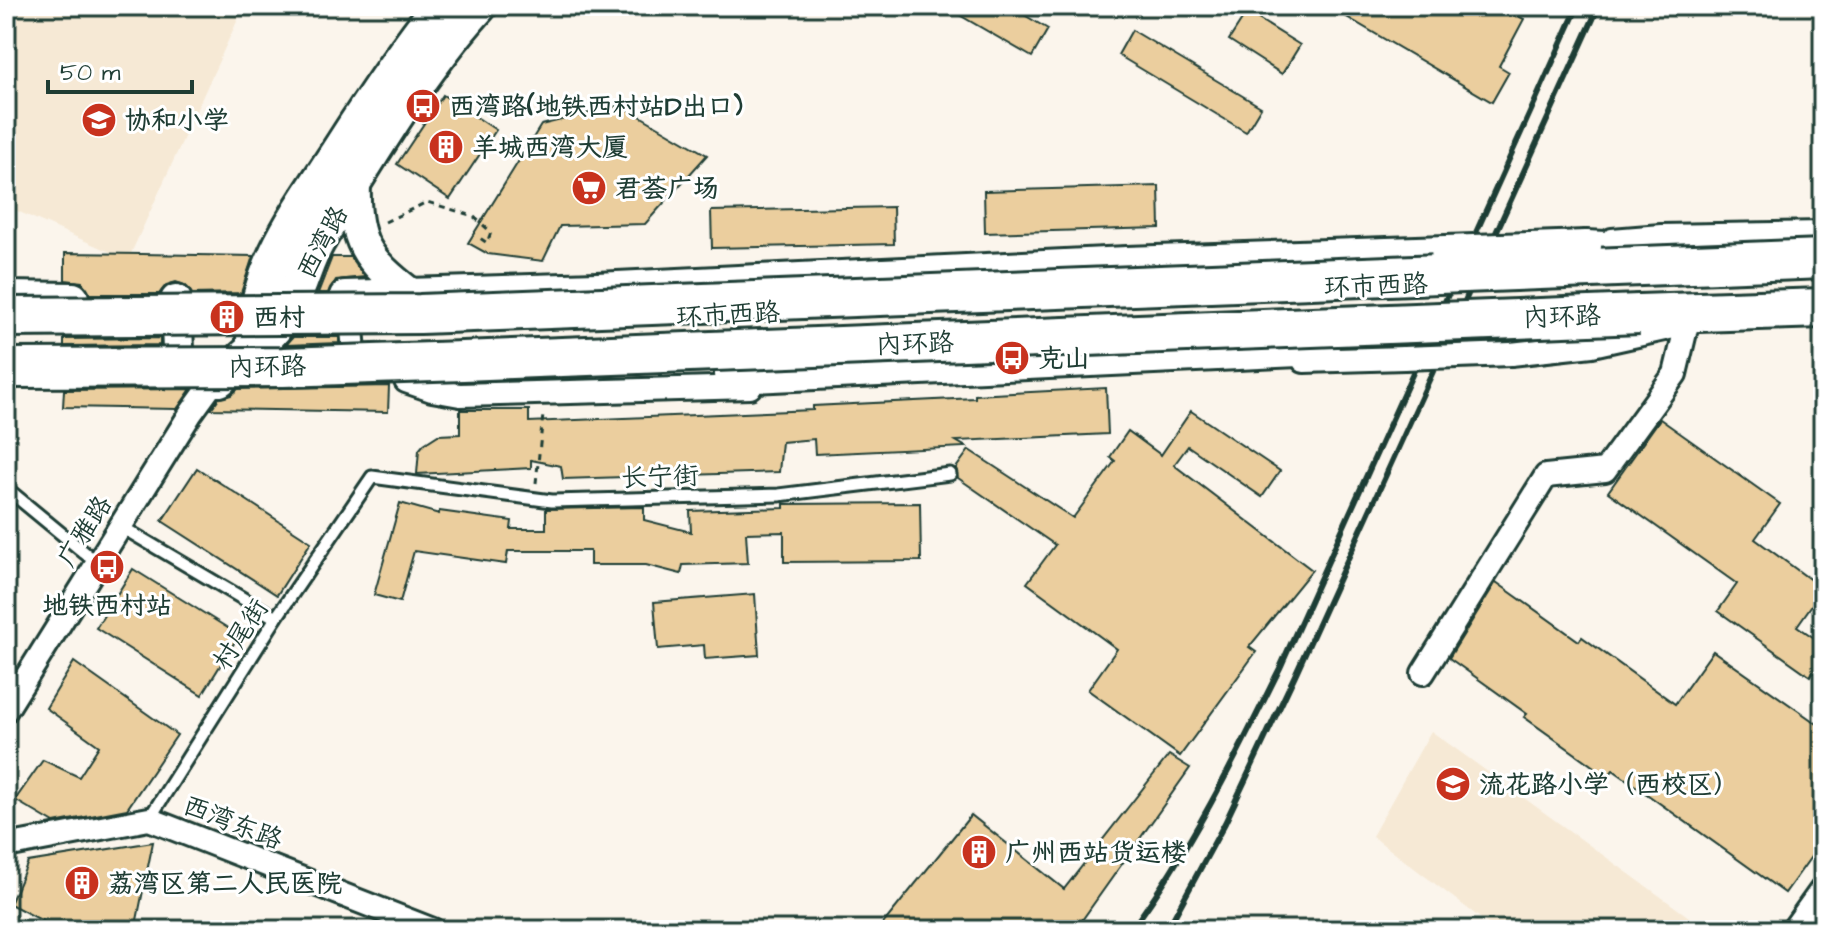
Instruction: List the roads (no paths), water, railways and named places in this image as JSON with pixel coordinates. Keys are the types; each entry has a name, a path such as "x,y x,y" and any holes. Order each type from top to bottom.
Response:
{"highway":[{"name":"内环路","path":"6,368 294,336 420,314 1823,259"},
{"path":"6,304 294,336 420,374 671,375 1320,346"},
{"name":"内环路","path":"6,317 294,336 1533,317 1823,308"}],"main road":[{"name":"西湾路","path":"294,336 273,258 370,103 440,6"},
{"name":"西湾路","path":"294,336 312,250 415,89 479,6"},
{"path":"355,183 354,215 361,239 380,268 411,294"},
{"path":"1320,346 1426,314 1586,246 1700,251 1823,248"},
{"path":"1626,248 1711,273"},
{"path":"6,297 177,327 294,336 406,381 520,372 698,325 1127,262 1383,269"},
{"name":"环市西路","path":"698,325 1129,296 1383,269 1426,314"},
{"path":"6,385 212,384 294,336 411,294 698,325 1426,314 1486,317 1550,302 1711,273 1823,271"},
{"path":"1426,314 1550,302 1823,291"},
{"path":"1550,302 1687,324 1823,322"},
{"name":"环市西路","path":"6,332 177,327 294,336 698,325 1426,314"},
{"name":"环市西路","path":"6,351 177,327"},
{"path":"294,336 406,381"},
{"path":"212,384 294,336"}],"street":[{"path":"1586,246 1637,237 1823,233"},
{"path":"1127,262 1129,296"},
{"path":"406,381 460,395 546,394 1426,314 1511,354 1592,345 1687,324 1675,374 1605,470 1546,476 1423,673"},
{"name":"广雅路","path":"6,710 212,384"},
{"path":"6,671 29,670"},
{"name":"西湾东路","path":"6,846 149,819 433,930"},
{"path":"1793,930 1823,888"}],"lane":[{"name":"长宁街","path":"372,477 552,501 779,495 950,474"},
{"name":"村尾街","path":"149,819 276,618 372,477"},
{"path":"6,488 97,563"},
{"path":"120,526 276,618"}],"railway":[{"path":"1131,930 1193,835 1280,668 1578,6"},
{"path":"1167,930 1225,823 1295,675 1599,6"}],"place":[{"name":"西湾路(地铁西村站D出口)","path":"423,106"},
{"name":"协和小学","path":"99,120"},
{"name":"羊城西湾大厦","path":"446,147"},
{"name":"君荟广场","path":"589,188"},
{"name":"西村","path":"227,317"},
{"name":"克山","path":"1012,358"},
{"name":"地铁西村站","path":"107,567"},
{"name":"流花路小学（西校区）","path":"1453,784"},
{"name":"广州西站货运楼","path":"979,852"},
{"name":"荔湾区第二人民医院","path":"82,883"}]}
